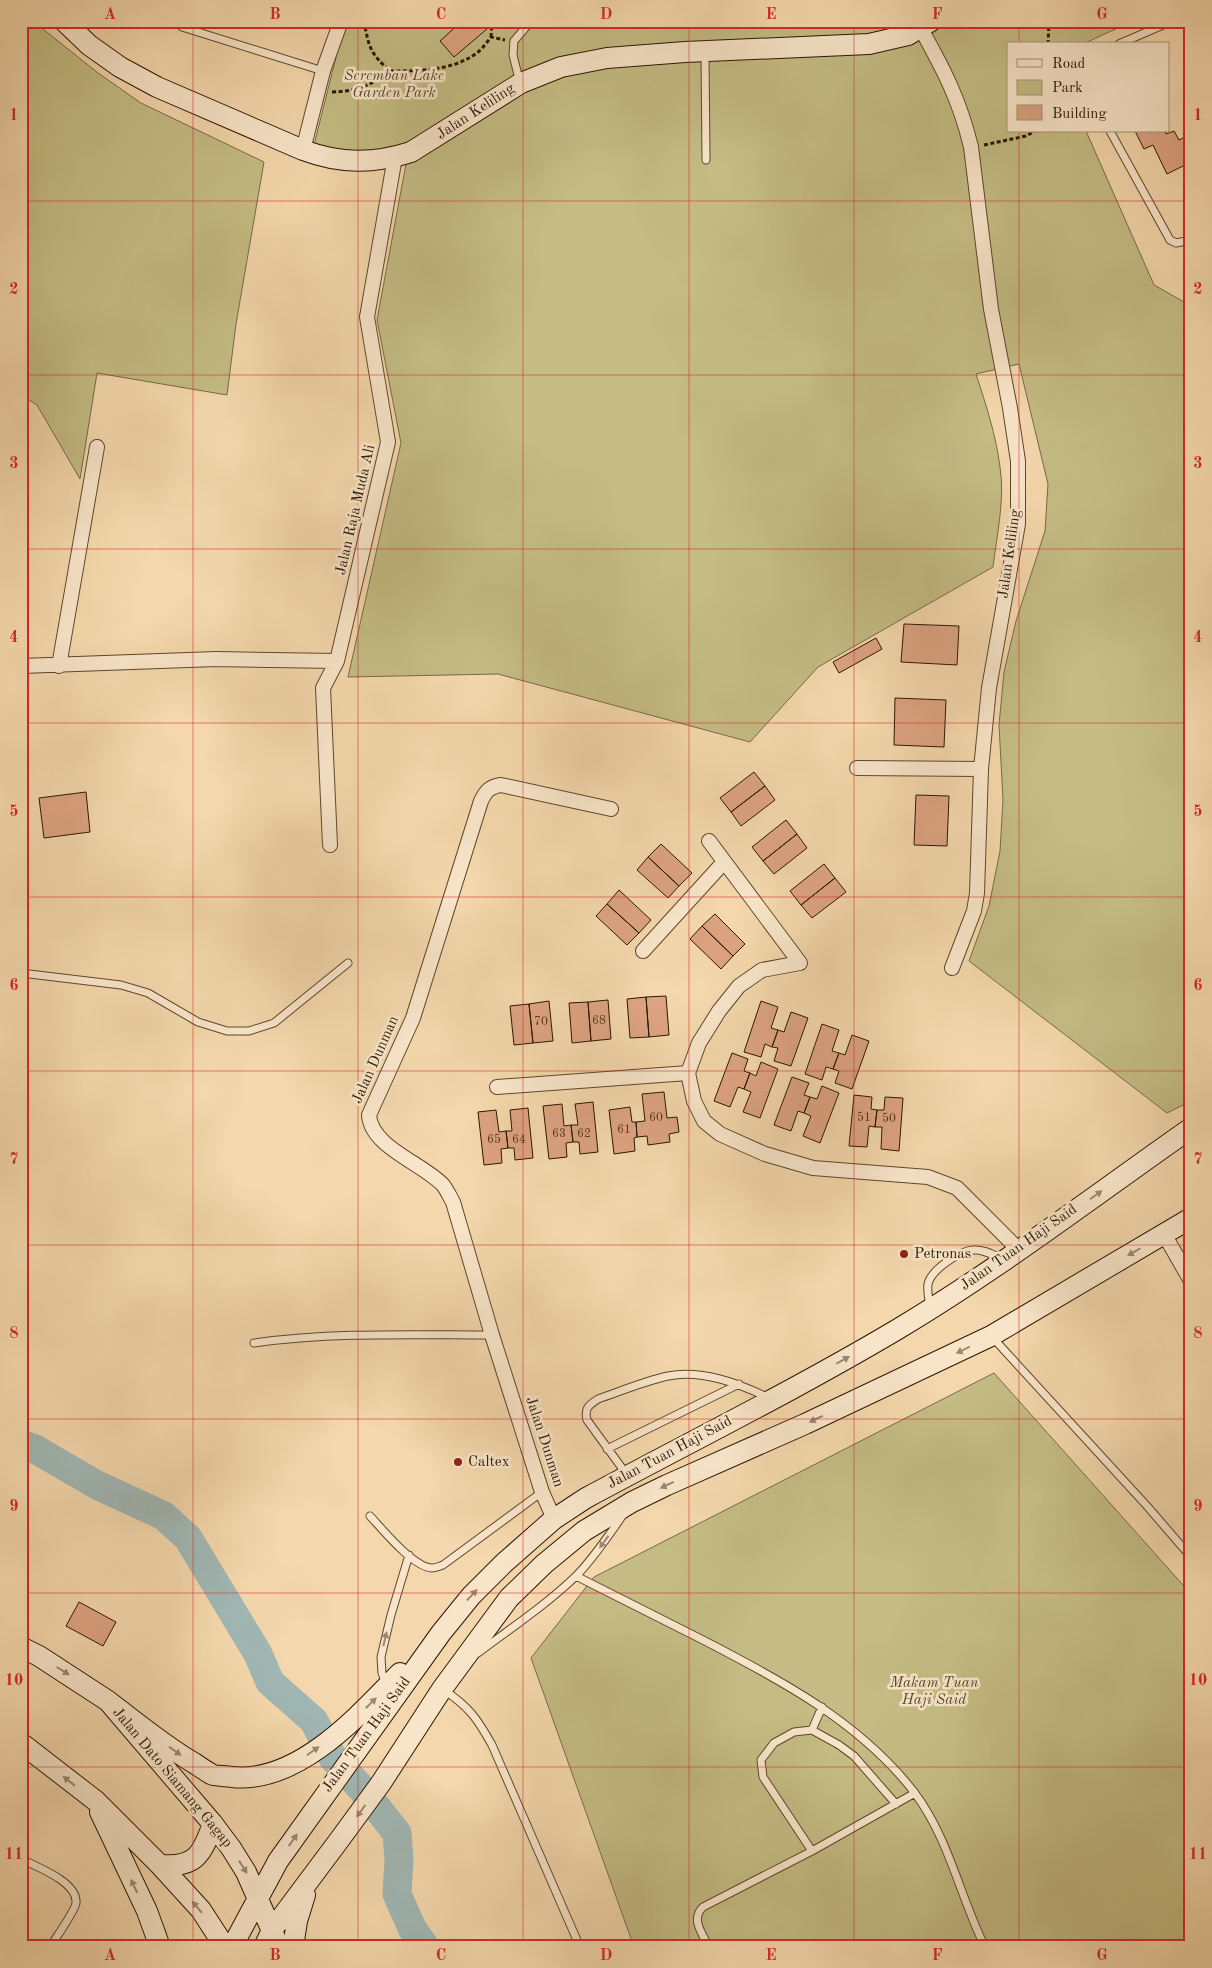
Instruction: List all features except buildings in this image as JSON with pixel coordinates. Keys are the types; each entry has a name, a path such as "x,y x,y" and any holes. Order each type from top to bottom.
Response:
{"main road":[{"name":"Jalan Keliling","path":"64,21 89,45 120,67 157,87 303,150 324,158 348,161 371,161 411,152 520,83 561,67 607,58 705,51 869,44 908,35 926,25"},
{"name":"Jalan Tuan Haji Said","path":"232,1947 278,1861 441,1633 470,1596 554,1518 586,1498 772,1399 898,1329 1011,1255 1191,1128"},
{"name":"Jalan Tuan Haji Said","path":"272,1941 309,1881 381,1782 442,1689 510,1598 544,1564 584,1531 632,1502 675,1481 805,1424 991,1336 1191,1218"},
{"path":"108,1701 178,1754 214,1775 242,1778 268,1775 292,1766 350,1724 441,1633"},
{"name":"Jalan Dato Siamang Gagap","path":"21,1647 39,1656 108,1701 213,1824 246,1872 258,1896 272,1941"},
{"path":"21,1743 96,1802 160,1865 201,1910 225,1947"},
{"path":"96,1802 146,1911 160,1947"},
{"path":"160,1865 177,1866 191,1861 202,1852 213,1824"},
{"path":"293,1947 297,1921 309,1881"}],"street":[{"path":"303,150 323,71 341,21"},
{"name":"Jalan Keliling","path":"926,25 954,92 971,147 991,309 1018,461 1018,524 989,688 982,769 977,893 974,911 952,968"},
{"name":"Jalan Raja Muda Ali","path":"330,845 323,688 337,661 388,442 367,317 395,157"},
{"path":"59,666 97,447"},
{"path":"21,666 216,660 337,661"},
{"path":"857,768 982,769"},
{"name":"Jalan Dunman","path":"554,1518 542,1492 492,1335 453,1202 444,1186 376,1134 370,1124 369,1114 413,1018 486,791 492,786 500,785 611,809"},
{"path":"709,841 800,963 762,970 739,986 718,1011 698,1043 688,1072 694,1101 704,1121 720,1134 765,1154 813,1168 928,1177 957,1188 1011,1255"},
{"path":"643,951 724,862"},
{"path":"497,1088 688,1072"},
{"path":"1164,1234 1191,1281"}],"lane":[{"path":"177,21 182,27 323,71"},
{"path":"520,83 513,55 514,42 530,21"},
{"path":"1124,42 1172,21"},
{"path":"705,51 706,160"},
{"path":"1111,132 1170,240 1176,243 1191,240"},
{"path":"21,973 121,985 148,993 198,1022 227,1031 249,1031 274,1023 348,963"},
{"path":"930,1308 928,1283 933,1274 956,1256 974,1249 1011,1255"},
{"path":"254,1343 286,1339 349,1336 492,1335"},
{"path":"991,1336 1191,1557"},
{"path":"627,1476 587,1420 585,1413 588,1406 598,1399 670,1376 698,1376 739,1384 772,1399"},
{"path":"608,1448 739,1384"},
{"path":"370,1516 409,1555 422,1565 433,1568 443,1565 542,1492"},
{"path":"456,1670 546,1602 576,1576 602,1546 632,1502"},
{"path":"387,1687 382,1673 380,1657 390,1615 409,1555"},
{"path":"576,1576 768,1673 822,1707 878,1752 915,1793 938,1831 986,1947"},
{"path":"442,1689 463,1703 478,1720 492,1745 580,1947"},
{"path":"812,1730 822,1707"},
{"path":"812,1852 763,1777 761,1760 774,1743 794,1732 812,1730 839,1744 854,1756 896,1804"},
{"path":"709,1947 699,1928 696,1917 703,1907 812,1852 915,1793"},
{"path":"21,1859 66,1883 75,1892 76,1904 50,1947"}],"path":[{"path":"364,21 367,38 374,56 390,71"},
{"path":"329,92 351,91 372,84 390,71 421,71 463,61 480,51 490,37 492,21"},
{"path":"1048,42 1049,21"},
{"path":"490,37 514,42"},
{"path":"971,147 1026,136 1033,132"}],"green space":[{"path":"21,21 33,21 98,73 141,103 264,162 236,324 227,395 97,373 80,479 37,405 21,395"},
{"name":"Seremban Lake Garden Park","path":"345,21 922,21 872,39 565,61 396,153 313,149"},
{"path":"942,21 1133,21 1087,42 1007,42 1007,132 1086,132 1154,285 1191,306 1191,1101 1167,1113 969,961 989,906 1000,851 1003,800 999,725 1004,672 1016,621 1045,531 1048,484 1019,364 976,374 993,432 1001,479 1000,517 993,567 818,667 750,742 498,674 348,677 401,443 377,320 406,164 521,88 562,72 932,30"},
{"name":"Makam Tuan Haji Said","path":"994,1373 1191,1594 1191,1947 634,1947 531,1658 594,1577"}],"waterway":[{"path":"21,1444 35,1449 97,1485 164,1516 188,1538 258,1654 270,1682 314,1721 333,1758 362,1789 397,1833 399,1860 397,1894 412,1928 425,1947"}],"place":[{"name":"Petronas","path":"904,1254"},
{"name":"Caltex","path":"458,1462"}]}
